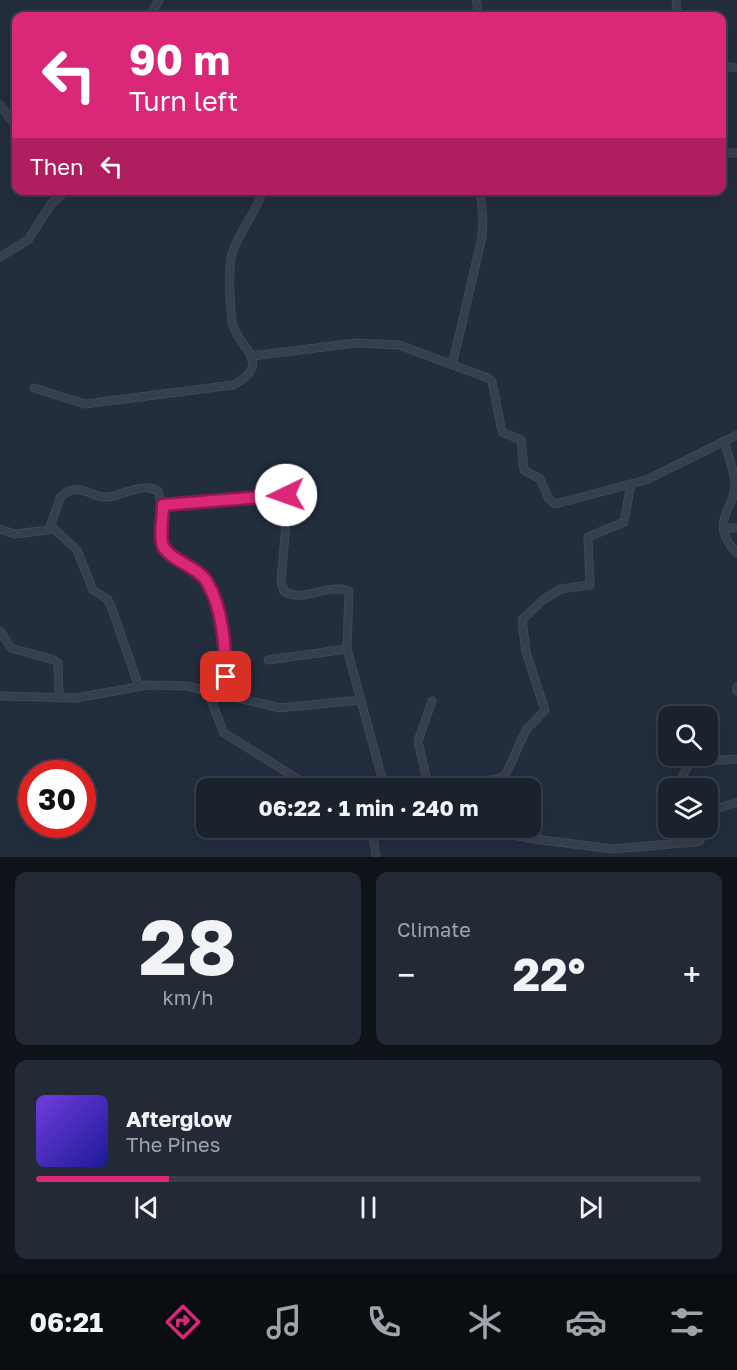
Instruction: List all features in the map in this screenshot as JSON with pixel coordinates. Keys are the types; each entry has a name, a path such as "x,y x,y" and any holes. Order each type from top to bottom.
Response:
{"street":[{"path":"0,105 12,121"},
{"path":"0,257 27,240 51,204 62,195"},
{"path":"34,388 85,404 233,385 242,380 252,365 252,356 232,323 231,257 261,195"},
{"path":"453,362 482,237 481,195"},
{"path":"252,356 365,343 409,346 453,362 492,381 502,432 521,440 524,470 540,479 549,499 555,504 651,478 737,435"},
{"path":"724,441 736,483 724,517 725,528 727,542 737,553"},
{"path":"501,778 506,774 526,730 545,710 526,652 522,620 525,615 556,592 590,585 588,537 624,522 631,484"},
{"path":"0,529 14,534 49,531 60,498 72,491 85,490 100,497 108,497 135,489 152,488 158,491 163,505 162,543 166,551 201,573 209,585 223,631 227,695"},
{"path":"163,505 286,495 288,499 281,556 281,582 284,591 293,595 340,589 349,591 348,649 382,778"},
{"path":"51,526 77,550 93,590 107,599 111,606 139,687"},
{"path":"725,528 737,528"},
{"path":"0,631 11,648 58,663 60,698"},
{"path":"268,660 348,649"},
{"path":"0,696 86,697 139,687 187,686 280,708 360,700"},
{"path":"207,690 224,733 296,778"},
{"path":"426,778 418,741 432,701"},
{"path":"682,778 690,762 737,759"},
{"path":"718,809 737,802"},
{"path":"373,838 376,857"},
{"path":"529,838 613,849 695,842 700,841 701,838"}],"route":[{"path":"226,677 225,641 209,585 201,573 166,551 162,543 163,505 286,495"}]}
